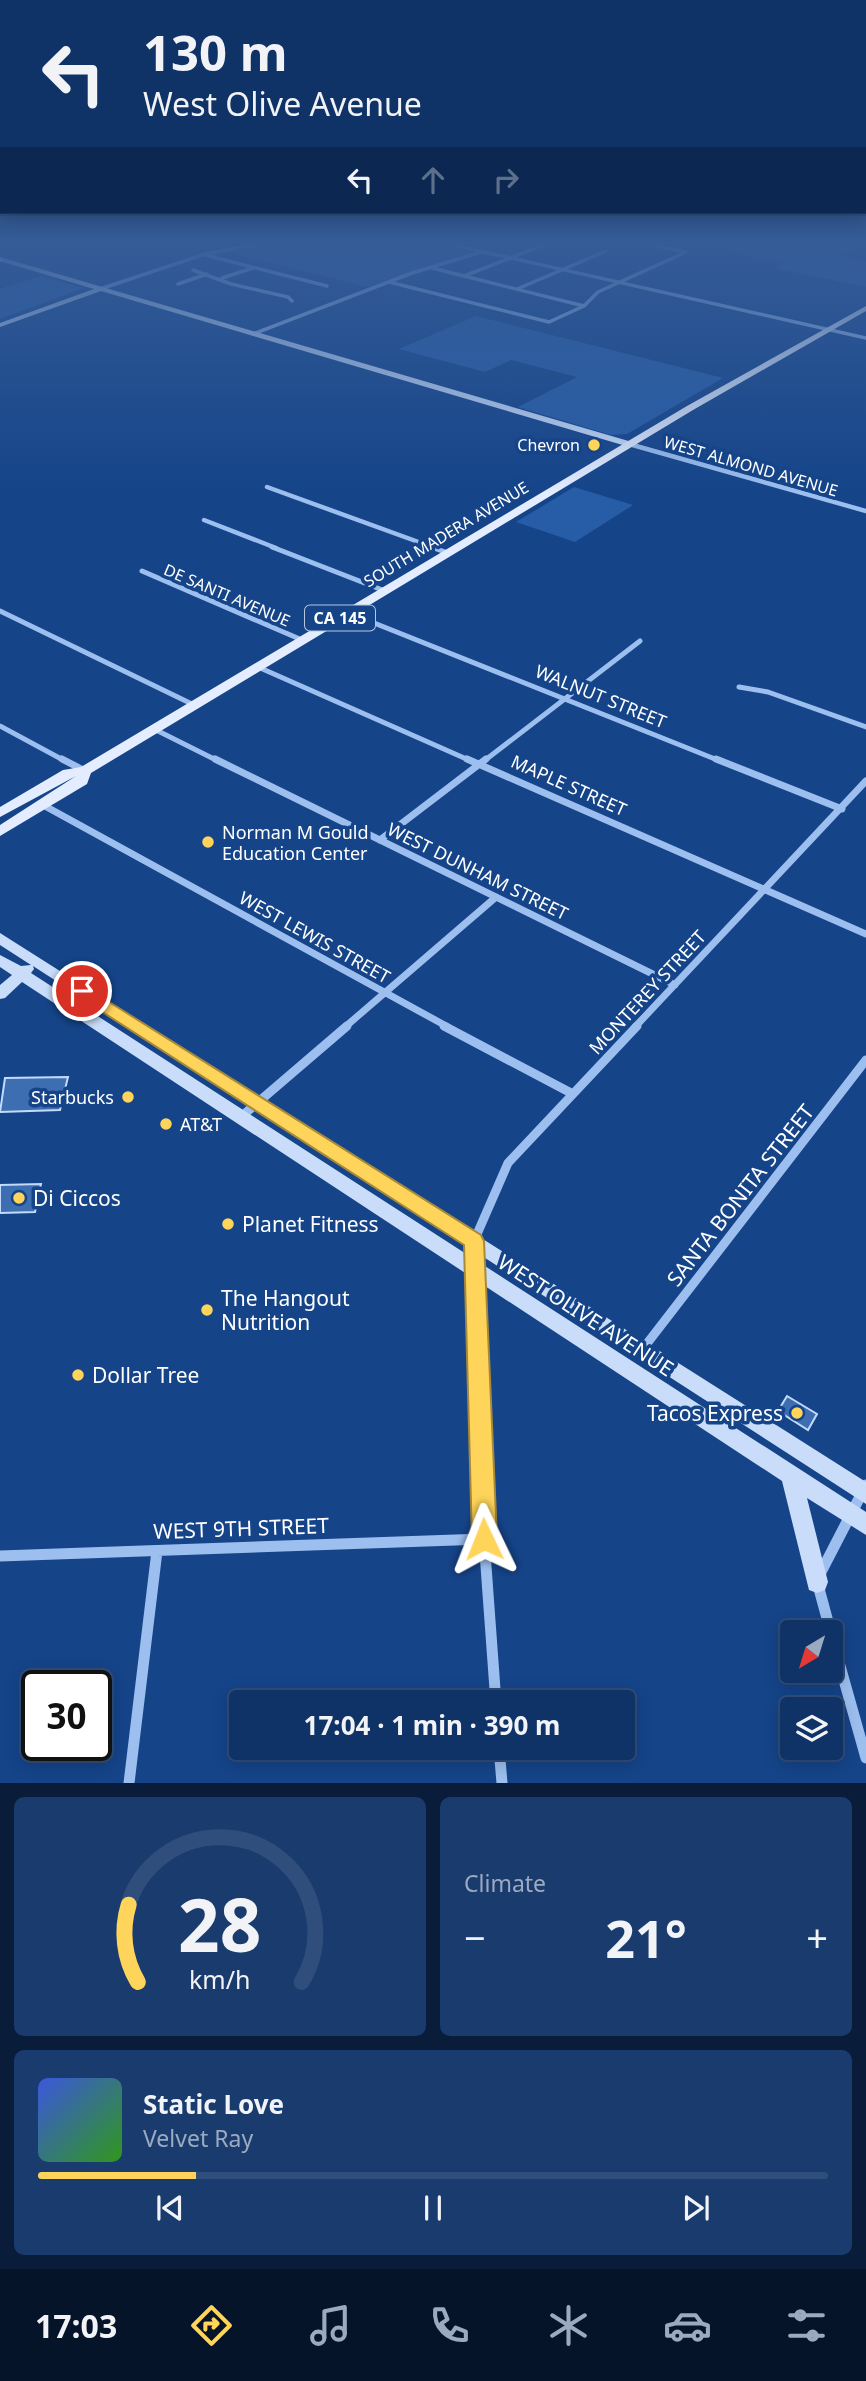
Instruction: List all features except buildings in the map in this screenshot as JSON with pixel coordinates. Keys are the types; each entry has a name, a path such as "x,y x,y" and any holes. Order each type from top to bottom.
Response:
{"main road":[{"path":"230,327 629,444"},
{"name":"SOUTH MADERA AVENUE","path":"0,814 68,773 85,771 629,444 833,327"},
{"name":"SOUTH MADERA AVENUE","path":"0,831 82,781 85,771"},
{"name":"WEST OLIVE AVENUE","path":"0,938 474,1241 641,1352 865,1490"},
{"name":"WEST OLIVE AVENUE","path":"0,960 858,1519"},
{"path":"0,994 20,973 37,962"},
{"path":"791,1475 817,1582"}],"street":[{"path":"253,334 271,327"},
{"path":"818,327 866,338"},
{"name":"WEST ALMOND AVENUE","path":"629,444 866,511"},
{"path":"267,487 448,553"},
{"path":"204,520 385,591"},
{"name":"DE SANTI AVENUE","path":"142,571 302,640"},
{"path":"0,611 194,705"},
{"name":"WALNUT STREET","path":"349,612 842,808"},
{"path":"380,840 640,641"},
{"name":"MAPLE STREET","path":"258,667 866,934"},
{"path":"738,687 768,692 866,727"},
{"path":"0,726 85,771"},
{"name":"WEST DUNHAM STREET","path":"154,729 675,985"},
{"name":"MONTEREY STREET","path":"474,1241 508,1163 766,891 866,781"},
{"name":"WEST LEWIS STREET","path":"43,805 385,994 573,1094"},
{"path":"242,1116 496,897"},
{"name":"SANTA BONITA STREET","path":"641,1352 866,1060"},
{"path":"474,1241 484,1539 495,1690"},
{"path":"827,1620 817,1582 858,1519 865,1490"},
{"name":"WEST 9TH STREET","path":"0,1556 484,1539"},
{"path":"130,1783 157,1551"},
{"path":"844,1679 866,1758"},
{"path":"500,1760 502,1783"}],"shaded area":[{"path":"450,327 521,327 723,378 627,434 611,435 518,407 577,377 511,360 485,372 399,349"},
{"path":"574,487 633,505 575,542 516,522"}],"place":[{"name":"Chevron","path":"594,445"},
{"name":"Norman M Gould Education Center","path":"208,842"},
{"name":"Starbucks","path":"128,1097"},
{"name":"AT&T","path":"166,1124"},
{"name":"Di Ciccos","path":"19,1198"},
{"name":"Planet Fitness","path":"228,1224"},
{"name":"The Hangout Nutrition","path":"207,1310"},
{"name":"Dollar Tree","path":"78,1375"},
{"name":"Tacos Express","path":"797,1413"}],"route":[{"path":"82,991 474,1241 484,1539"}]}
